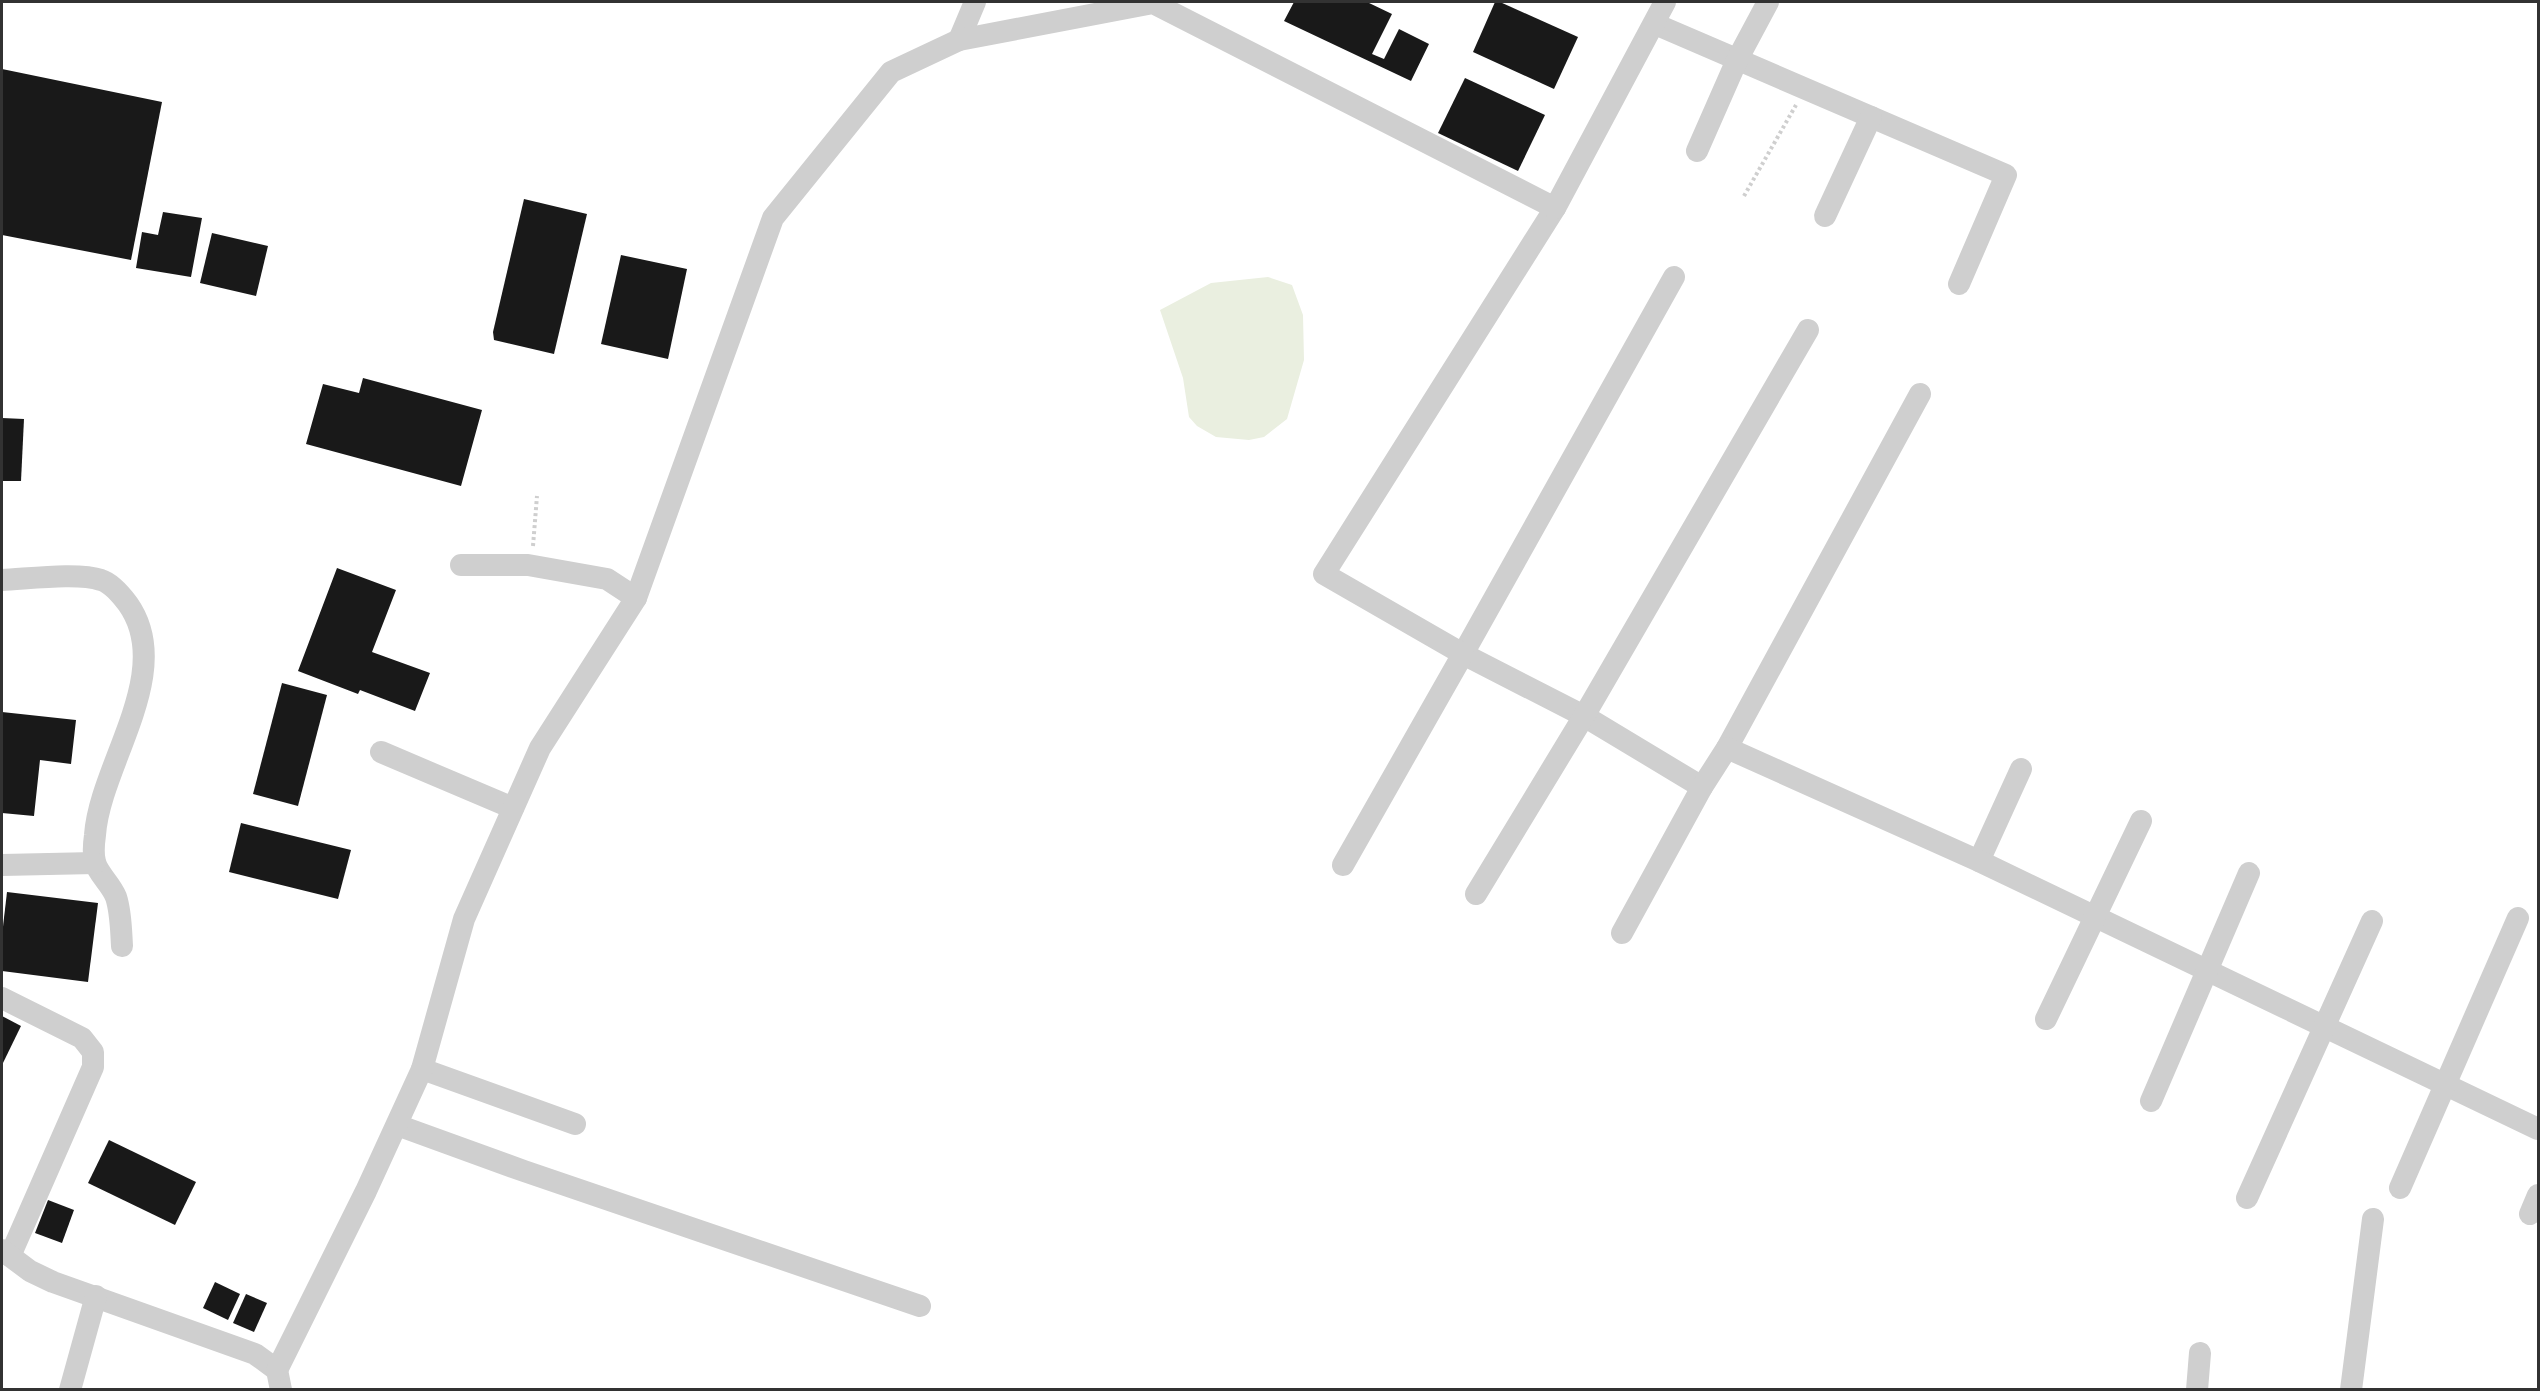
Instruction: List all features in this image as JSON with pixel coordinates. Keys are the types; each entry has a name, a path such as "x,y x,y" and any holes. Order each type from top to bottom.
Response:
{"street":[{"path":"959,40 975,2"},
{"path":"2,998 82,1038 93,1052 93,1067 5,1253 30,1271 53,1282 255,1354 279,1380 422,1069 464,919 540,748 636,598 773,219 891,72 959,40 1154,2 1555,208"},
{"path":"1665,2 1555,208 1324,574 1463,654 1584,716 1702,787"},
{"path":"1697,151 1737,60 1768,2"},
{"path":"1654,24 2006,175 1959,284"},
{"path":"1825,216 1872,117"},
{"path":"1343,865 1674,277"},
{"path":"1476,894 1584,716 1808,330"},
{"path":"1622,933 1702,787 1727,748 1920,394"},
{"path":"461,566 531,566 608,579 636,598"},
{"path":"2,580 77,577 102,580 122,596 135,614 143,642 143,669 138,699 101,799 95,834 95,863 112,888 117,900 122,946"},
{"path":"1727,748 1979,861 2538,1129"},
{"path":"381,752 513,808"},
{"path":"1979,861 2021,769"},
{"path":"2046,1019 2141,821"},
{"path":"2,865 95,863"},
{"path":"2151,1101 2249,873"},
{"path":"2400,1188 2518,918"},
{"path":"2247,1198 2372,921"},
{"path":"422,1069 575,1124"},
{"path":"397,1125 524,1171 920,1306"},
{"path":"2351,1389 2373,1219"},
{"path":"70,1389 96,1296"},
{"path":"2197,1389 2200,1353"}],"path":[{"path":"1744,196 1806,89"},
{"path":"531,566 537,496"}],"shaded area":[{"path":"1268,277 1292,285 1303,315 1304,360 1287,419 1264,437 1249,440 1216,437 1197,426 1189,417 1183,378 1160,310 1211,283"}],"building":[{"path":"1294,2 1367,2 1392,14 1372,54 1384,59 1399,29 1429,44 1411,81 1284,21"},
{"path":"1495,2 1500,2 1578,37 1554,89 1473,52"},
{"path":"2,69 162,102 131,260 2,235"},
{"path":"1465,78 1545,115 1518,171 1438,133"},
{"path":"524,199 587,214 554,354 494,340 493,332"},
{"path":"163,212 202,218 191,277 136,268 142,232 158,235"},
{"path":"212,233 268,246 256,296 200,283"},
{"path":"621,255 687,269 668,359 601,344"},
{"path":"363,378 482,410 461,486 306,444 323,384 359,393"},
{"path":"2,418 24,419 21,481 2,481"},
{"path":"337,568 396,590 372,652 430,673 415,711 360,690 358,694 298,671"},
{"path":"282,683 327,695 298,806 253,794"},
{"path":"2,712 76,720 71,764 40,760 34,816 2,813"},
{"path":"241,823 351,850 338,899 229,872"},
{"path":"7,892 98,903 88,982 2,971 2,935"},
{"path":"2,1016 21,1026 2,1065"},
{"path":"109,1140 196,1182 175,1225 88,1183"},
{"path":"48,1200 74,1210 62,1243 35,1233"},
{"path":"215,1282 240,1294 228,1320 203,1308"},
{"path":"246,1294 267,1303 254,1332 233,1323"}]}
